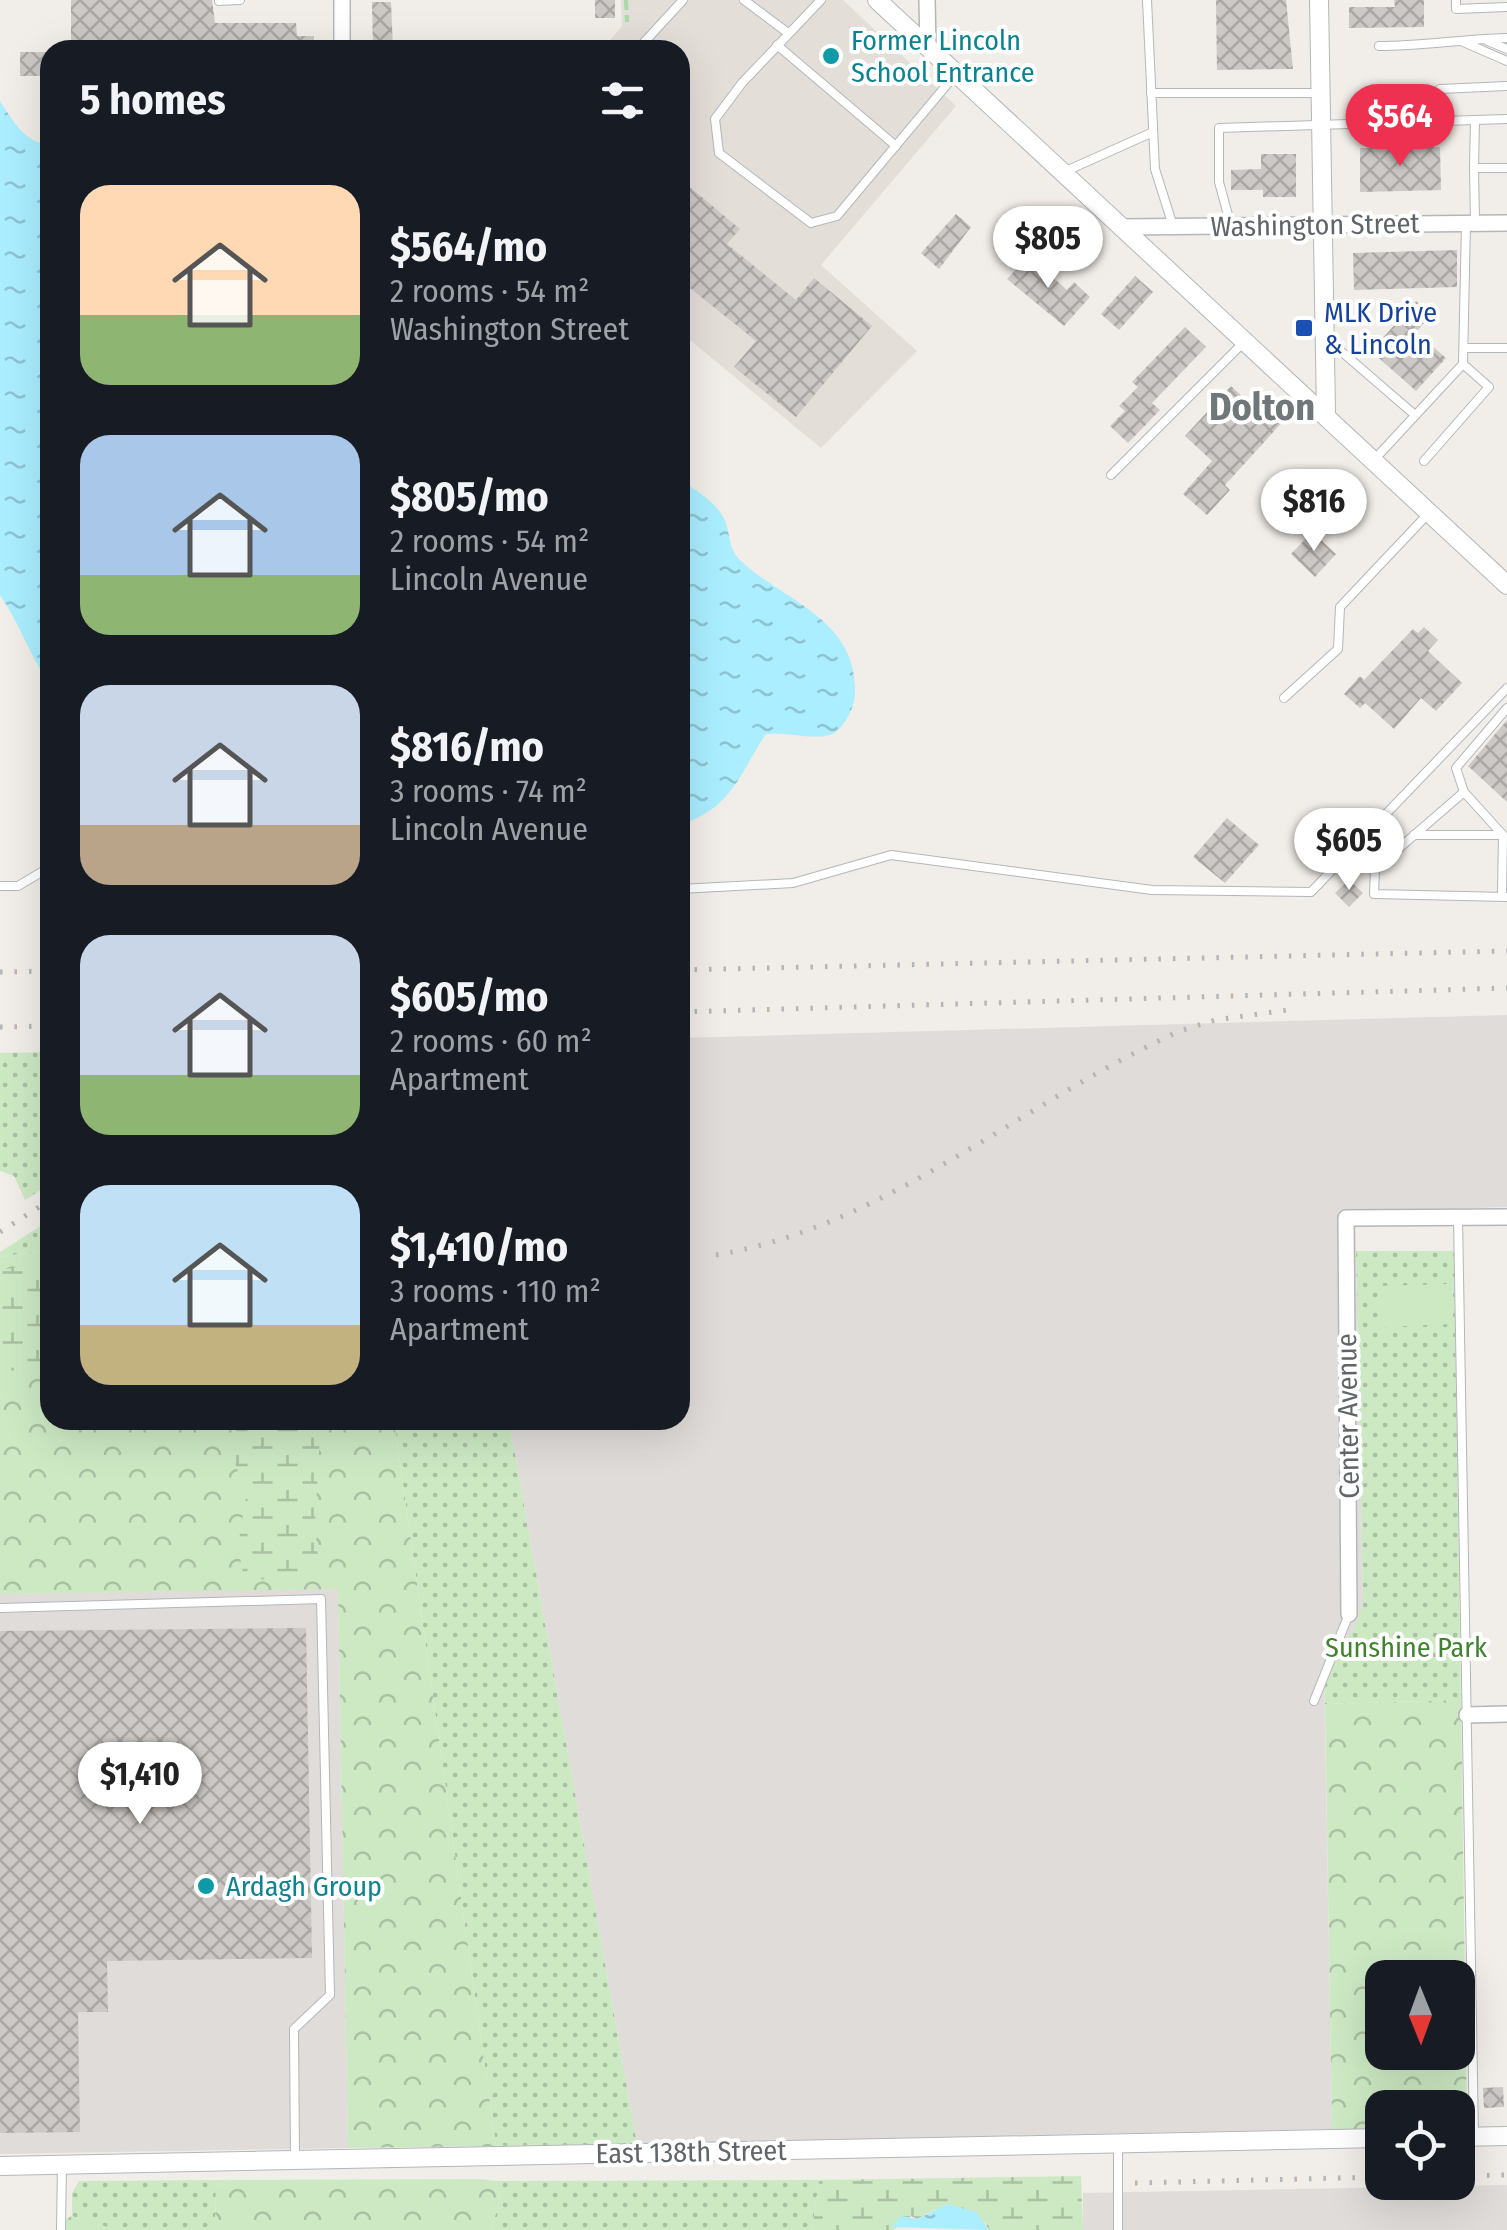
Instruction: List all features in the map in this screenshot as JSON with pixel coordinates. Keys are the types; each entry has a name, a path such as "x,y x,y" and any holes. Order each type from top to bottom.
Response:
{"street":[{"path":"342,0 342,40"},
{"path":"878,0 1507,585"},
{"path":"927,0 928,47"},
{"path":"1318,0 1326,414"},
{"name":"Washington Street","path":"1124,227 1507,222"},
{"path":"1458,1218 1507,1217"},
{"name":"Center Avenue","path":"1350,1614 1346,1218 1458,1218"},
{"path":"1467,1715 1507,1714"},
{"path":"1475,2137 1507,2136"},
{"name":"East 138th Street","path":"0,2166 1365,2138"}],"lane":[{"path":"219,0 240,0"},
{"path":"646,40 683,0"},
{"path":"744,0 788,33"},
{"path":"821,0 777,45 715,120 719,153 812,223 837,216 956,74"},
{"path":"1147,0 1155,169 1172,226"},
{"path":"1456,0 1456,8 1507,7"},
{"path":"1378,46 1435,46 1457,40 1507,38"},
{"path":"1483,39 1507,49"},
{"path":"1457,40 1507,60"},
{"path":"777,45 896,146"},
{"path":"1440,90 1507,86"},
{"path":"1151,93 1320,93"},
{"path":"1231,226 1219,182 1219,128 1507,119"},
{"path":"1373,461 1463,364 1475,120"},
{"path":"1064,172 1153,132"},
{"path":"1474,168 1507,168"},
{"path":"1325,337 1415,415"},
{"path":"1111,475 1244,340"},
{"path":"1465,348 1507,348"},
{"path":"1424,461 1489,387 1463,364"},
{"path":"1284,698 1338,649 1340,607 1429,513"},
{"path":"690,888 793,882 891,855 1152,890 1311,892 1507,688"},
{"path":"1464,792 1375,870 1374,894 1504,895 1503,834 1464,792 1456,768 1507,708"},
{"path":"1414,836 1503,834"},
{"path":"0,886 18,886 40,873"},
{"path":"1458,1218 1467,1715 1466,2090"},
{"path":"0,1608 321,1599 330,1995 294,2029 295,2160"},
{"path":"1314,1701 1350,1614"},
{"path":"1118,2144 1118,2230"},
{"path":"62,2164 62,2230"}],"path":[{"path":"626,0 627,22"}],"shaded area":[{"path":"621,0 843,0 956,106 821,265 917,351 821,448 690,340 690,40 610,40 622,26"},
{"path":"1507,1015 1507,1207 1355,1212 1363,1603 1355,1627 1324,1669 1332,2129 637,2144 511,1430 690,1430 690,1038"},
{"path":"338,1588 348,2148 0,2154 0,1594"},
{"path":"1507,2185 1507,2230 1083,2230 1083,2193 1365,2188 1365,2200 1475,2200 1475,2186"}],"green space":[{"path":"40,1052 40,1190 25,1200 14,1176 0,1171 0,1053"},
{"path":"40,1226 40,1251 0,1257 0,1252"},
{"path":"40,1251 40,1430 395,1430 496,2146 348,2148 338,1589 0,1594 0,1257"},
{"name":"Sunshine Park","path":"1356,1251 1454,1251 1461,1700 1325,1704 1324,1668 1355,1627 1363,1603"},
{"path":"40,1265 40,1367 0,1372 0,1270"},
{"path":"1449,1284 1451,1324 1381,1327 1380,1286"},
{"path":"236,1430 320,1430 315,1522 318,1556 309,1578 297,1582 244,1578 238,1546 246,1497 231,1450"},
{"path":"395,1430 511,1430 637,2144 496,2146"},
{"path":"1461,1700 1465,1960 1365,1960 1365,2070 1466,2070 1466,2090 1365,2090 1365,2129 1332,2129 1325,1704"},
{"path":"1081,2176 1083,2230 989,2230 985,2223 936,2209 917,2219 911,2216 894,2230 812,2230 819,2180"},
{"path":"231,2180 216,2187 215,2230 111,2230 72,2216 72,2193 79,2181"},
{"path":"231,2180 496,2181 500,2199 491,2230 215,2230 216,2187"},
{"path":"819,2180 812,2230 491,2230 500,2199 496,2181"},
{"path":"72,2216 111,2230 56,2230 56,2224"}],"water":[{"path":"0,101 15,123 40,143 40,668 0,595"},
{"path":"690,487 717,508 734,552 742,562 832,630 853,669 855,694 849,716 828,736 766,734 732,788 690,821"},
{"path":"947,2204 976,2212 989,2230 892,2227 901,2216 918,2219"}],"building":[{"path":"71,0 212,0 215,23 296,23 297,36 314,36 314,40 71,40"},
{"path":"595,0 615,0 615,18 595,18"},
{"path":"1216,0 1286,0 1293,69 1217,70"},
{"path":"1394,0 1424,0 1424,27 1349,28 1349,7 1395,7"},
{"path":"372,2 391,2 393,40 373,40"},
{"path":"20,52 40,52 40,76 20,76"},
{"path":"1369,91 1427,91 1427,114 1369,114"},
{"path":"1440,147 1441,190 1360,192 1360,148"},
{"path":"1261,154 1296,154 1296,197 1263,197 1263,190 1231,190 1231,170 1261,169"},
{"path":"690,187 740,229 727,244 796,300 814,278 872,326 796,417 734,367 756,341 690,288"},
{"path":"956,214 971,227 939,269 921,253"},
{"path":"1457,250 1457,287 1354,290 1353,253"},
{"path":"1029,256 1067,290 1074,282 1090,297 1064,326 1007,279"},
{"path":"1135,276 1153,292 1119,330 1101,314"},
{"path":"1416,301 1431,315 1416,332 1446,358 1416,391 1371,351"},
{"path":"1185,327 1206,347 1152,403 1160,410 1128,443 1110,426 1125,411 1119,406 1138,387 1132,382"},
{"path":"1231,386 1258,411 1267,401 1286,418 1225,485 1230,490 1207,515 1183,494 1212,461 1185,436"},
{"path":"1312,532 1336,554 1315,577 1291,554"},
{"path":"1424,627 1438,640 1428,651 1462,683 1436,711 1421,698 1394,729 1365,703 1360,708 1344,694 1360,676 1364,680 1413,629 1418,633"},
{"path":"1507,720 1507,802 1468,766"},
{"path":"1227,818 1259,845 1225,883 1193,857"},
{"path":"1349,880 1363,893 1349,907 1335,893"},
{"name":"Ardagh Group","path":"306,1628 312,1958 107,1961 108,2012 78,2012 80,2132 0,2133 0,1631"},
{"path":"1503,2087 1504,2107 1484,2108 1483,2088"}],"railway":[{"path":"690,970 1507,951"},
{"path":"0,972 40,971"},
{"path":"690,1012 1507,988"},
{"path":"716,1255 779,1240 839,1218 897,1190 1065,1091 1180,1031 1215,1020 1295,1009"},
{"path":"0,1027 40,1026"},
{"path":"0,1232 40,1206"},
{"path":"1475,2176 1507,2175"},
{"path":"1135,2183 1365,2177"}],"place":[{"name":"Former Lincoln School Entrance","path":"831,56"},
{"name":"MLK Drive & Lincoln","path":"1304,328"},
{"name":"Ardagh Group","path":"206,1886"}],"district":[{"name":"Dolton","path":"1262,407"}]}
